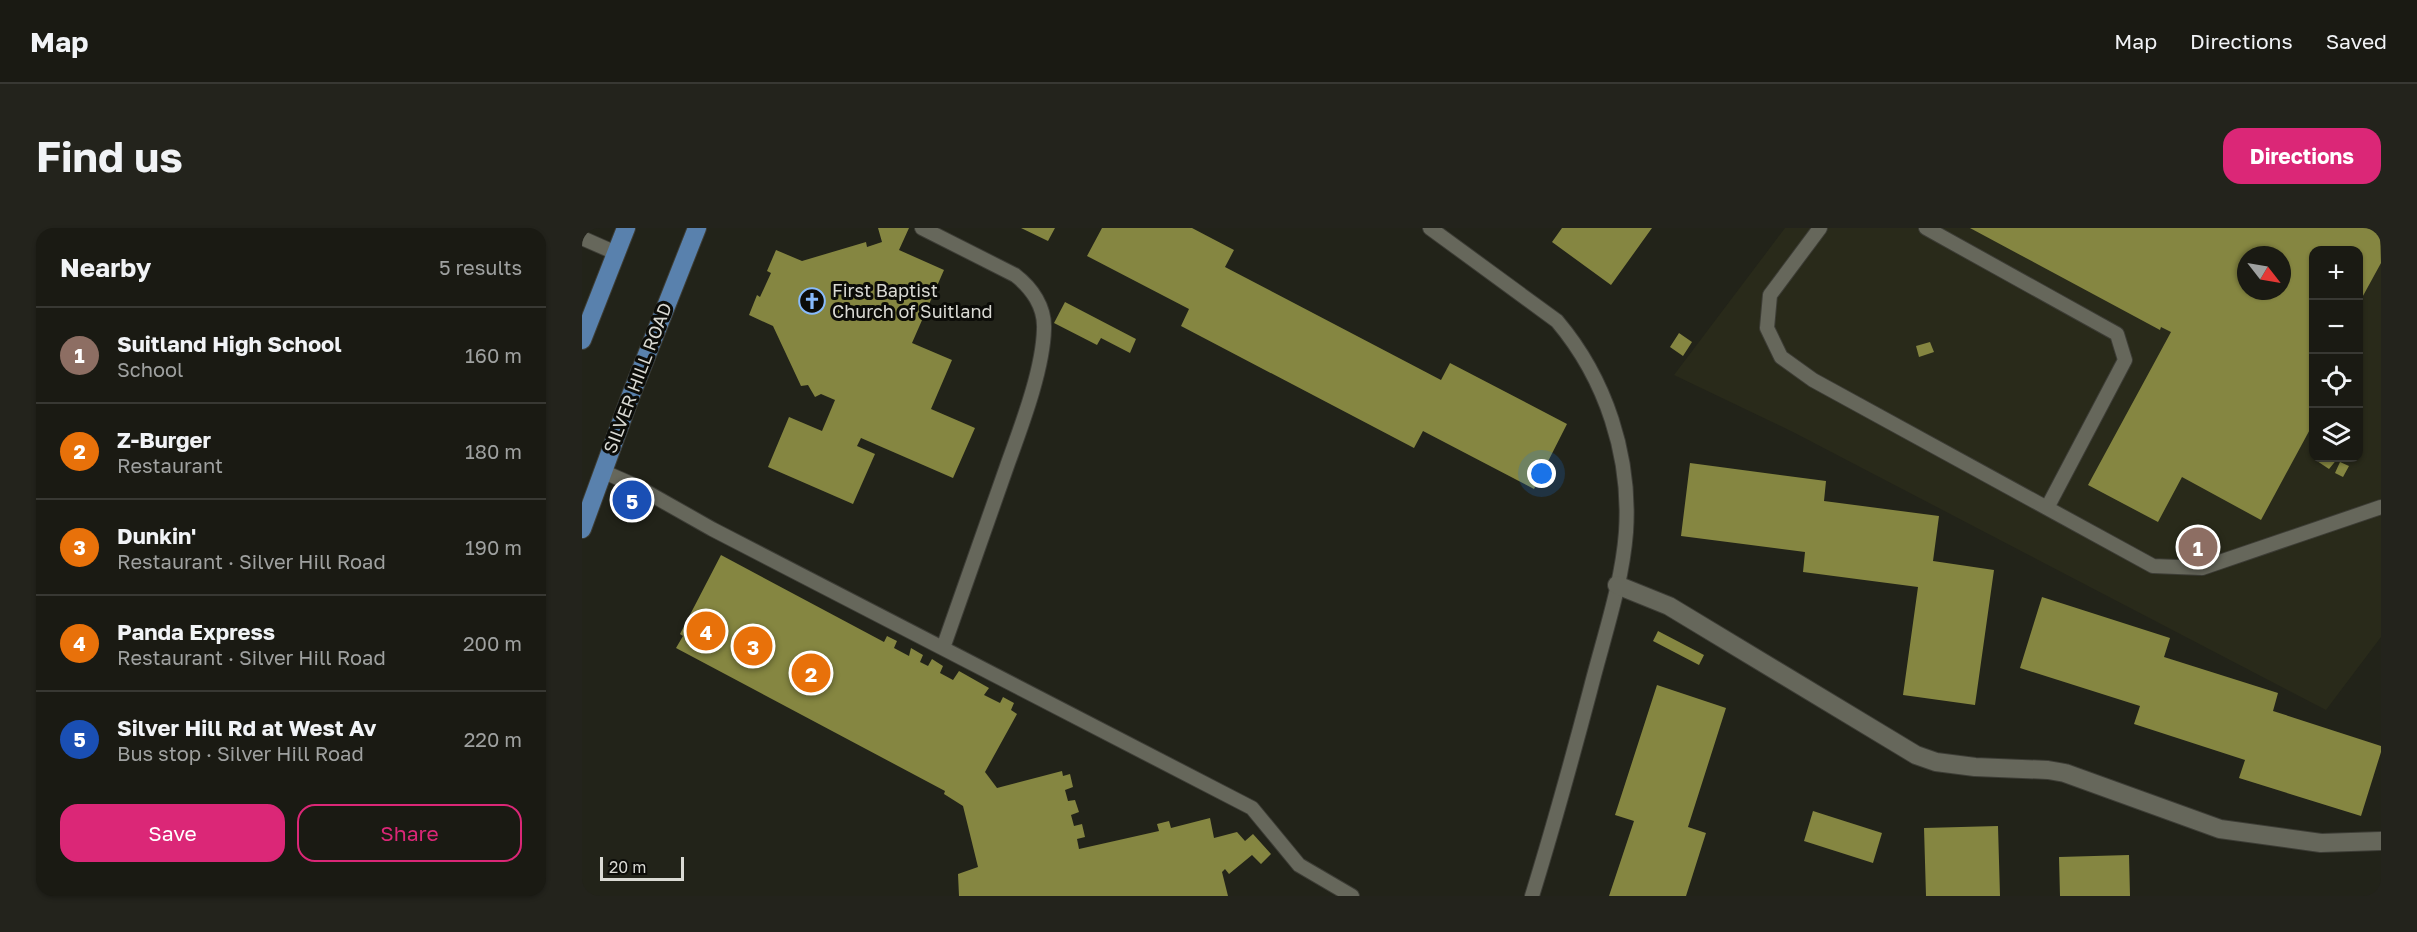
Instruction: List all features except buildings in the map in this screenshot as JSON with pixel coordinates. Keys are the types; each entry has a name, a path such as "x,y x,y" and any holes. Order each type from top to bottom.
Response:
{"main road":[{"path":"582,340 626,228"},
{"name":"SILVER HILL ROAD","path":"582,529 602,471 697,228"}],"street":[{"path":"1617,585 1670,606 1871,729 1916,755 1936,762 2065,773 2220,829 2320,843 2381,841"}],"lane":[{"path":"922,228 1015,275 1027,285 1037,299 1044,327 1042,347 1026,414 943,648"},
{"path":"1430,228 1557,321 1584,359 1602,393 1613,422 1623,462 1626,532 1617,585 1532,896"},
{"path":"1820,228 1770,296 1767,328 1781,357 1813,381 2153,566 2202,568 2381,507"},
{"path":"1926,228 2117,334 2125,360 2048,508"},
{"path":"582,238 616,253"},
{"path":"602,471 636,486 712,529 1252,808 1299,865 1352,896"}],"shaded area":[{"path":"1785,228 2381,228 2381,637 2326,710 1793,432 1674,375"}],"place":[{"name":"First Baptist Church of Suitland","path":"812,301"},
{"name":"Silver Hill Rd at West Av","path":"632,500"},
{"name":"Suitland High School","path":"2198,547"},
{"name":"Panda Express","path":"706,631"},
{"name":"Dunkin'","path":"753,646"},
{"name":"Z-Burger","path":"811,673"}]}
